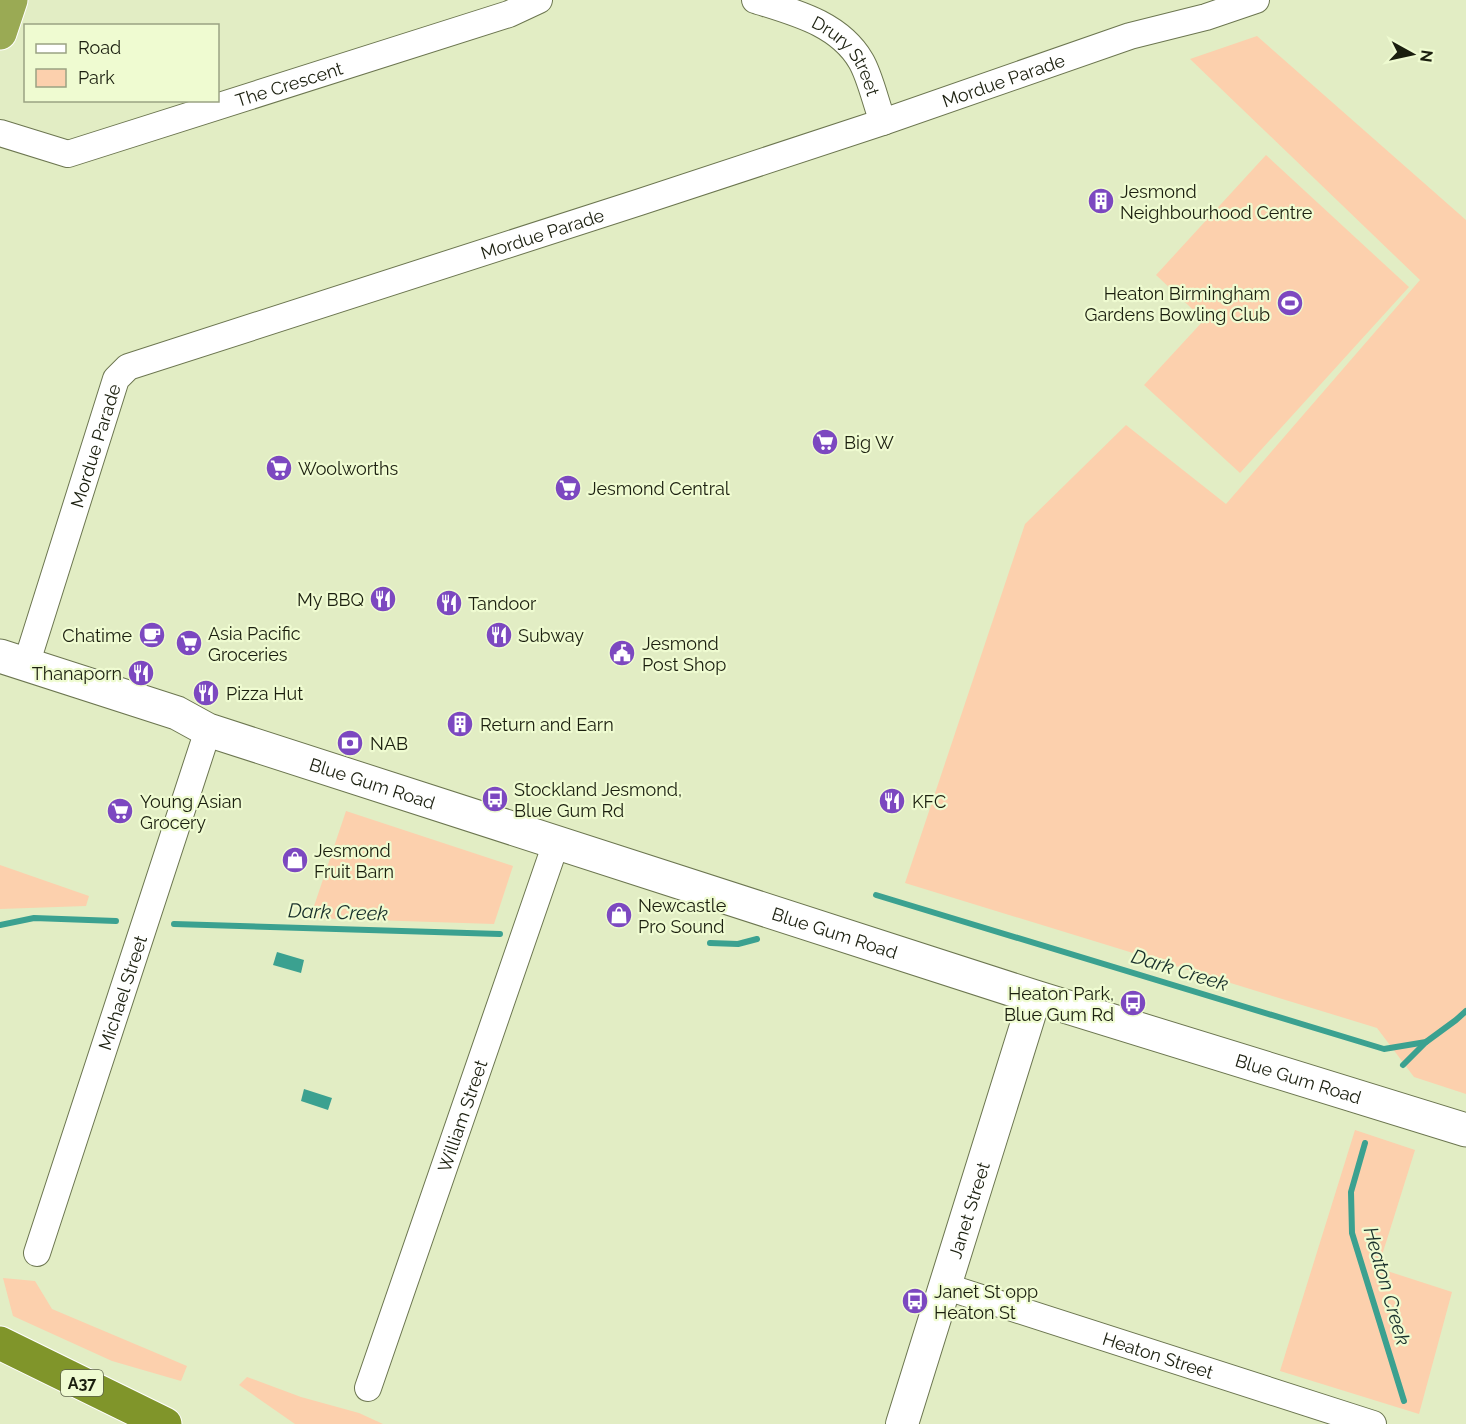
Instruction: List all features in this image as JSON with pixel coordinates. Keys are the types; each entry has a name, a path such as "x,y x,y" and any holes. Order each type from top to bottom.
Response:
{"highway":[{"path":"0,33 10,0"},
{"name":"A37","path":"0,1343 165,1424"}],"main road":[{"name":"Blue Gum Road","path":"9,666 177,713 208,730 556,843 1035,997 1466,1130"}],"street":[{"name":"The Crescent","path":"0,133 68,154 539,0"},
{"name":"Drury Street","path":"754,0 804,16 838,33 861,60 883,122"},
{"name":"Mordue Parade","path":"9,666 116,379 128,367 883,122 1130,36 1206,17 1256,0"},
{"name":"Michael Street","path":"37,1253 208,730"},
{"name":"William Street","path":"368,1388 556,843"},
{"name":"Janet Street","path":"902,1424 1035,997"},
{"name":"Heaton Street","path":"944,1286 1305,1414 1373,1424"}],"green space":[{"path":"1257,36 1466,220 1466,1094 1414,1077 1377,1028 905,883 1025,524 1126,425 1226,504 1420,280 1190,59"},
{"name":"Heaton Birmingham Gardens Bowling Club","path":"1266,155 1409,287 1240,473 1144,385 1204,320 1156,275"},
{"path":"346,811 513,866 494,924 310,918"},
{"path":"0,865 89,896 86,906 0,909"},
{"path":"1355,1130 1415,1150 1378,1268 1452,1292 1419,1414 1280,1371"},
{"path":"3,1278 35,1281 52,1309 187,1366 181,1381 112,1361 13,1316"},
{"path":"247,1377 301,1397 359,1413 383,1424 295,1424 239,1385"}],"water":[{"path":"277,952 304,960 301,973 273,965"},
{"path":"304,1089 332,1098 328,1110 301,1101"}],"waterway":[{"name":"Dark Creek","path":"876,895 1384,1049 1426,1042 1466,1011"},
{"name":"Dark Creek","path":"0,925 34,918 116,921"},
{"name":"Dark Creek","path":"174,924 500,934"},
{"name":"Dark Creek","path":"710,943 738,944 757,939"},
{"name":"Heaton Creek","path":"1403,1065 1426,1042"},
{"name":"Heaton Creek","path":"1365,1143 1351,1192 1352,1233 1404,1401"}],"place":[{"name":"Jesmond Neighbourhood Centre","path":"1101,201"},
{"name":"Heaton Birmingham Gardens Bowling Club","path":"1290,303"},
{"name":"Big W","path":"825,442"},
{"name":"Woolworths","path":"279,468"},
{"name":"Jesmond Central","path":"568,488"},
{"name":"My BBQ","path":"383,599"},
{"name":"Tandoor","path":"449,603"},
{"name":"Chatime","path":"152,635"},
{"name":"Subway","path":"499,635"},
{"name":"Asia Pacific Groceries","path":"189,643"},
{"name":"Jesmond Post Shop","path":"622,653"},
{"name":"Thanaporn","path":"141,673"},
{"name":"Pizza Hut","path":"206,693"},
{"name":"Return and Earn","path":"460,724"},
{"name":"NAB","path":"350,743"},
{"name":"Stockland Jesmond, Blue Gum Rd","path":"495,799"},
{"name":"KFC","path":"892,801"},
{"name":"Young Asian Grocery","path":"120,811"},
{"name":"Jesmond Fruit Barn","path":"295,860"},
{"name":"Newcastle Pro Sound","path":"619,915"},
{"name":"Heaton Park, Blue Gum Rd","path":"1133,1003"},
{"name":"Janet St opp Heaton St","path":"915,1301"}]}
